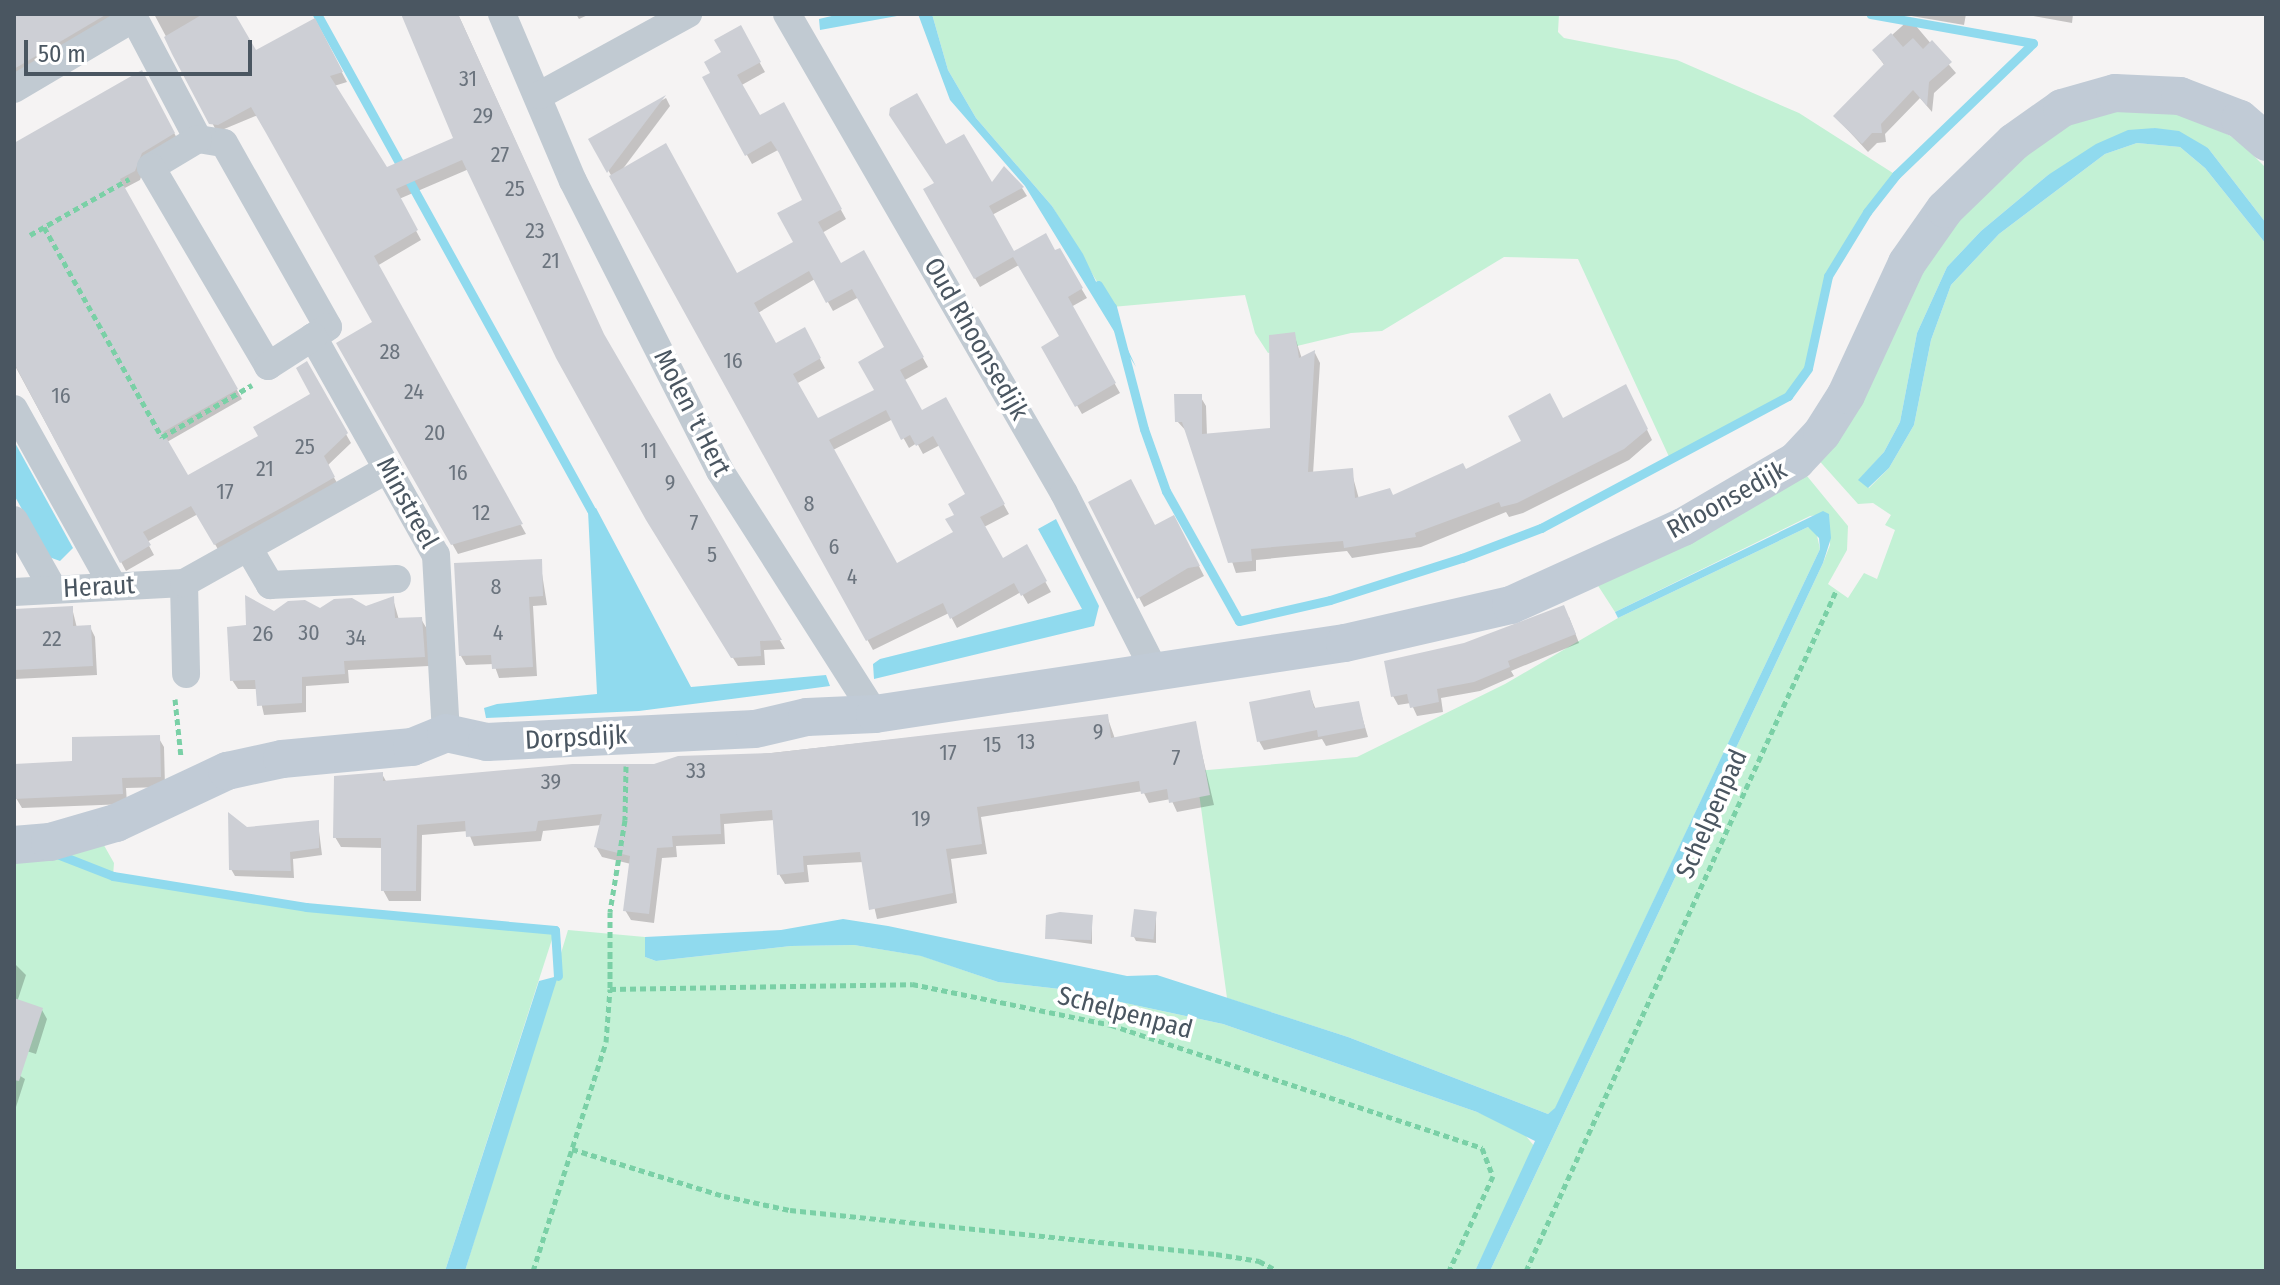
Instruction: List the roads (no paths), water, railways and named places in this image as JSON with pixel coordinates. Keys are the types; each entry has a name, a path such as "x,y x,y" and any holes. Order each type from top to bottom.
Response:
{"street":[{"name":"Molen 't Hert","path":"502,14 540,95 573,181 720,471 875,714"},
{"path":"540,95 688,14"},
{"name":"Oud Rhoonsedijk","path":"787,14 1064,493 1154,670"},
{"path":"14,89 134,18 198,139"},
{"name":"Rhoonsedijk","path":"1154,670 1345,643 1511,605 1683,527 1774,477 1822,433 1846,395 1907,263 1945,209 2014,142 2062,108 2115,93 2180,96 2240,119 2266,142"},
{"path":"198,139 224,143 328,327 268,366 151,167 198,139"},
{"name":"Minstreel","path":"313,337 436,555 446,733"},
{"path":"14,409 113,586"},
{"name":"Heraut","path":"14,592 184,583 388,469"},
{"path":"14,520 53,589"},
{"path":"249,549 270,585 397,579"},
{"path":"184,583 186,674"},
{"name":"Dorpsdijk","path":"446,733 487,742 755,729 807,717 875,714 1154,670"},
{"path":"14,845 50,842 116,823 184,790 241,768 412,747 446,733"}],"water":[{"path":"840,14 908,14 820,30 819,19"},
{"path":"918,14 932,14 948,70 976,118 1052,206 1083,254 1136,367 1025,186 950,100"},
{"path":"2155,128 2179,131 2208,148 2266,223 2266,244 2205,168 2180,147 2137,143 2105,154 1999,234 1951,285 1931,340 1914,425 1889,468 1868,488 1858,480 1884,452 1900,422 1917,333 1947,267 1981,231 2048,175 2096,144 2128,130"},
{"path":"14,441 73,548 60,561 49,557 14,495"},
{"path":"596,508 691,687 826,675 830,686 639,711 486,718 484,708 497,704 597,694 588,511"},
{"path":"1823,511 1829,514 1831,538 1823,563 1490,1271 1475,1271 1535,1141 1477,1112 1223,1024 1060,989 998,982 921,956 854,945 791,946 656,961 645,957 645,937 781,930 843,919 888,926 1127,976 1157,975 1348,1037 1548,1114 1555,1108 1820,549 1819,538 1808,527 1618,618 1615,612"},
{"path":"1056,519 1099,606 1094,626 874,679 873,664 880,659 1082,609 1038,529"},
{"path":"558,976 465,1271 445,1271 539,981"}],"waterway":[{"path":"317,14 591,510"},
{"path":"1098,285 1112,307 1144,429 1166,491 1239,621 1330,600 1462,558 1541,528 1788,396 1808,368 1828,276 1867,212 1896,175 2033,43 1871,14"},
{"path":"57,854 113,876 306,907 555,930 558,976"}]}
